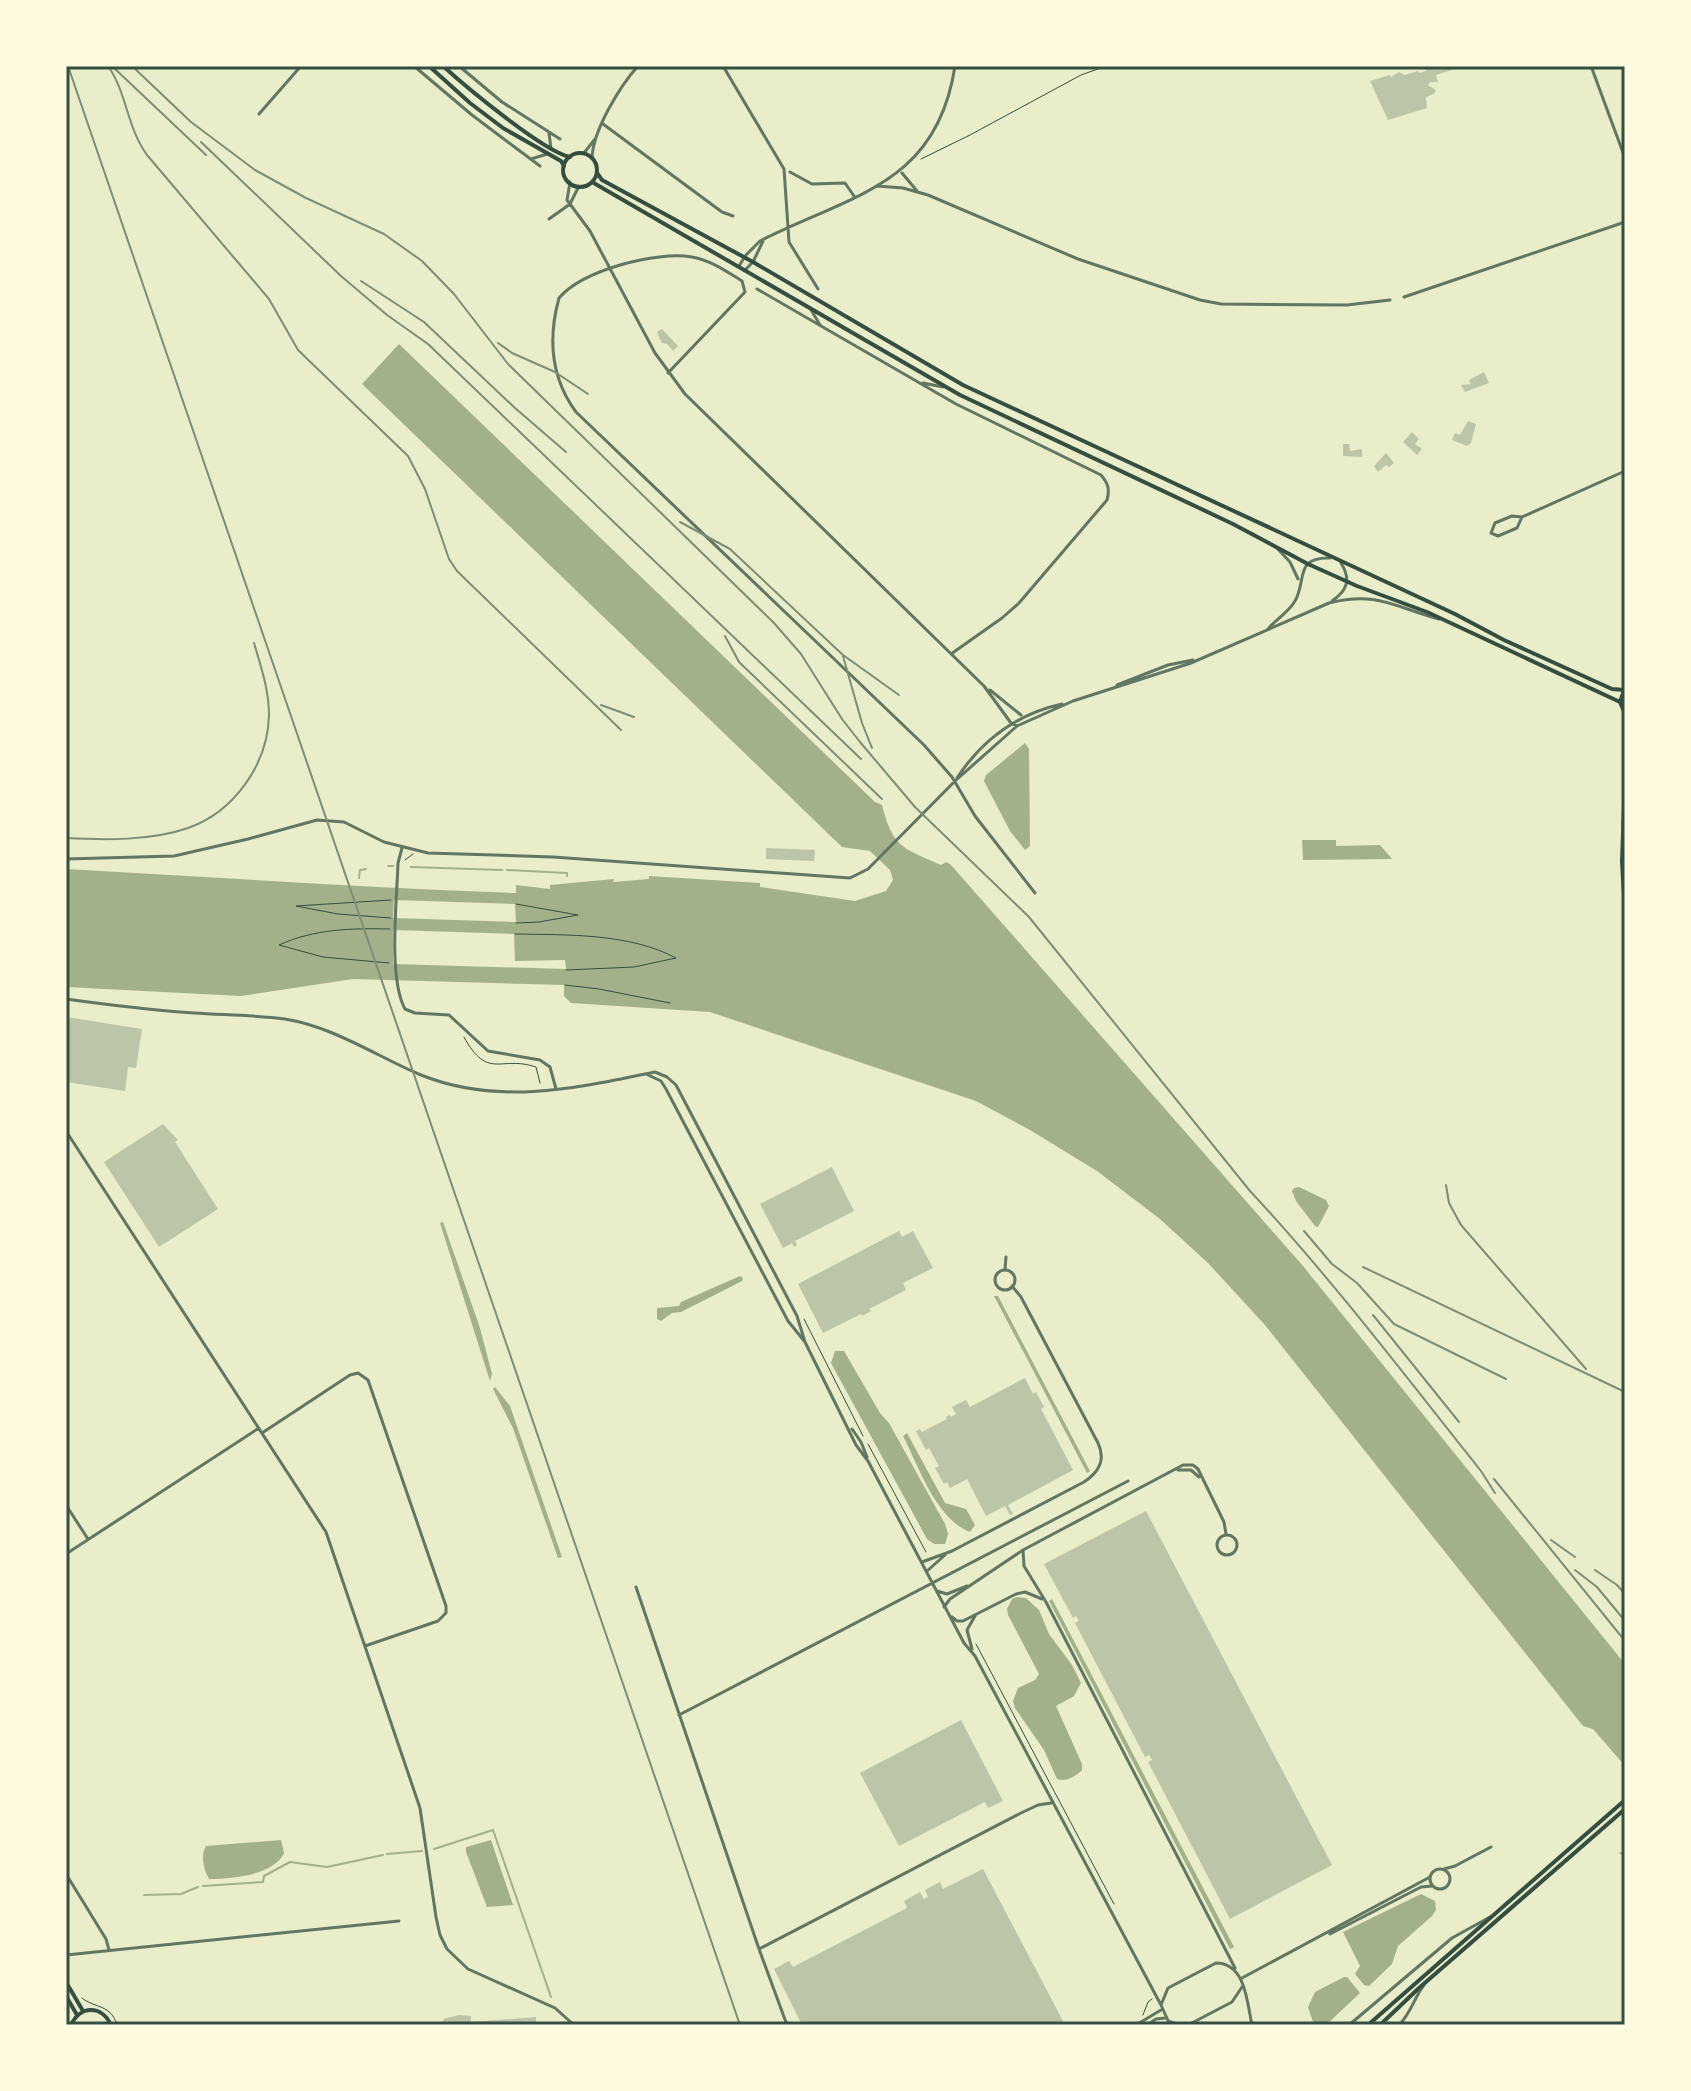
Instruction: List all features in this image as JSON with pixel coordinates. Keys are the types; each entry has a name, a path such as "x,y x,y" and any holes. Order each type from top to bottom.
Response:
{"main road":[{"path":"429,66 503,128 550,151 570,157 584,153 592,158 602,180 753,262 963,385 1588,678 1612,689 1624,689 1620,702 1625,714"},
{"path":"443,66 561,161 564,175 570,182 579,186 592,182 597,173"},
{"path":"564,166 570,157"},
{"path":"592,182 947,387 1233,524 1308,564 1391,597 1620,702"},
{"path":"1625,775 1622,831 1625,913"},
{"path":"1368,2025 1625,1800"},
{"path":"1380,2025 1625,1809"},
{"path":"66,1982 83,2011"},
{"path":"66,1996 77,2015"},
{"path":"71,2025 83,2011 100,2011 114,2025"}],"street":[{"path":"259,114 301,66"},
{"path":"414,66 540,166"},
{"path":"459,66 502,102 560,139"},
{"path":"584,153 597,136 624,83 638,66"},
{"path":"723,66 784,169 791,248 818,289"},
{"path":"739,266 764,238 877,186 901,171 932,136 944,114 955,66"},
{"path":"1591,66 1625,158"},
{"path":"603,124 722,212 733,216"},
{"path":"531,159 550,151 549,132"},
{"path":"592,158 597,136"},
{"path":"901,171 917,191"},
{"path":"790,172 812,184 845,183 854,196"},
{"path":"895,176 903,188"},
{"path":"570,182 567,200 590,231 668,373 694,405 984,686 1011,723 1017,726"},
{"path":"549,219 570,204 579,186"},
{"path":"877,186 917,191 1078,259 1200,300 1221,304 1347,305 1390,300"},
{"path":"1404,297 1625,222"},
{"path":"745,270 753,262 764,238"},
{"path":"668,373 745,292 742,281 694,257 663,257 610,268 565,292 558,302 553,358 555,372 569,403 909,730 955,781 975,816 1035,893"},
{"path":"757,289 956,404 1101,475 1109,486 1104,504 1019,603 951,654"},
{"path":"810,308 821,326"},
{"path":"919,383 947,387"},
{"path":"1522,517 1517,528 1500,535 1488,534 1495,523 1515,515 1522,517 1625,471"},
{"path":"1276,547 1292,565 1299,583"},
{"path":"1268,629 1295,602 1308,564 1320,557 1330,558"},
{"path":"1329,603 1341,595 1348,582 1341,563"},
{"path":"955,781 980,749 1021,716 1111,688 1131,677 1168,665 1197,659 1329,603 1356,597 1374,598 1442,621"},
{"path":"984,686 1012,705 1024,722"},
{"path":"66,859 174,856 317,820 344,822 402,848 428,853 553,857 840,878 860,874 875,863 955,781 1017,726 1073,701"},
{"path":"402,848 395,957 400,998 405,1009 449,1015 488,1051 540,1060 550,1067 556,1090"},
{"path":"66,999 115,1006 284,1019 329,1032 421,1075 456,1087 520,1094 646,1074 661,1074 672,1080 797,1316 805,1342 856,1445 868,1461 964,1643 975,1656"},
{"path":"646,1074 661,1081 666,1089 794,1332 805,1342"},
{"path":"66,1131 326,1532 420,1808 436,1917 447,1949 468,1969 555,2008 574,2025"},
{"path":"695,1144 701,1132"},
{"path":"701,1155 708,1146"},
{"path":"756,1260 765,1255"},
{"path":"1005,1271 1006,1257"},
{"path":"1005,1271 1014,1276 1012,1286 1005,1290 996,1284 996,1276 1005,1271"},
{"path":"922,1562 952,1551 1084,1482 1095,1474 1100,1465 1100,1447 1023,1300 1012,1286"},
{"path":"66,1554 261,1430 358,1373 368,1380 446,1606 446,1613 438,1621 365,1646"},
{"path":"946,1609 950,1599 1023,1550 1174,1471 1191,1470 1204,1483 1224,1522 1226,1534"},
{"path":"679,1715 1128,1481"},
{"path":"66,1505 88,1539"},
{"path":"1218,1550 1227,1555 1236,1550 1236,1539 1226,1534"},
{"path":"1218,1550 1218,1540 1226,1534"},
{"path":"1023,1550 1022,1561 1242,1978 1252,2025"},
{"path":"1211,1554 1218,1550"},
{"path":"927,1571 952,1551"},
{"path":"937,1591 947,1594 974,1583"},
{"path":"636,1587 787,2025"},
{"path":"946,1609 957,1621 975,1616 1025,1592 1046,1602"},
{"path":"975,1616 967,1630 975,1656 1168,2021"},
{"path":"759,1949 1038,1805 1044,1799 1045,1788"},
{"path":"1038,1805 1053,1804"},
{"path":"1327,1934 1430,1877 1434,1871 1455,1866 1491,1847"},
{"path":"1242,1978 1421,1887 1445,1888 1450,1883 1455,1866"},
{"path":"1443,1869 1450,1875"},
{"path":"66,1874 106,1939 109,1950"},
{"path":"1430,1877 1432,1886"},
{"path":"1349,2025 1452,1938 1494,1915"},
{"path":"66,1955 399,1921"},
{"path":"1136,2025 1161,2008 1168,1988 1209,1965 1223,1963 1235,1968"},
{"path":"1399,2025 1425,1984"},
{"path":"1188,2025 1232,2002 1242,1985"},
{"path":"1147,2025 1156,2019 1179,2025"}],"lane":[{"path":"1620,1853 1625,1854"}],"path":[{"path":"914,158 928,156 1081,75 1106,66"},
{"path":"402,864 413,855"},
{"path":"393,918 338,914 296,906 394,900"},
{"path":"516,904 578,915 516,923"},
{"path":"392,964 323,957 279,945 321,932 357,928 393,930"},
{"path":"515,934 620,939 663,951 676,958 634,967 566,970"},
{"path":"565,985 670,1003"},
{"path":"801,1314 929,1558"},
{"path":"971,1633 1119,1915"},
{"path":"81,1997 105,2007 113,2014 114,2025"},
{"path":"1138,2019 1153,1998"},
{"path":"66,2021 68,2009"}],"shaded area":[{"path":"399,344 875,802 882,805 891,830 901,845 941,865 946,862 951,865 1303,1266 1625,1664 1625,1766 1593,1729 1583,1726 1265,1325 1208,1263 1160,1219 1097,1171 976,1101 710,1012 571,1003 564,996 564,985 353,979 241,996 66,987 66,869 516,893 516,885 550,889 550,885 649,879 649,876 760,883 760,887 855,901 886,891 893,880 890,870 870,851 842,847 362,384","holes":["394,900 515,904 516,922 393,918","393,930 514,934 515,961 565,960 566,969 393,964"]},
{"path":"1025,743 1029,749 1030,846 1025,850 1010,831 984,781 986,775"},
{"path":"1302,840 1336,840 1336,846 1380,845 1392,859 1303,860"},
{"path":"1299,1187 1326,1200 1329,1206 1318,1227 1296,1201 1292,1191"},
{"path":"443,1222 480,1328 492,1374 490,1381 440,1223"},
{"path":"740,1276 742,1281 661,1321 657,1319 657,1308 679,1306 681,1302"},
{"path":"994,1296 998,1296 1090,1471 1087,1473"},
{"path":"835,1351 844,1351 889,1423 945,1524 948,1534 945,1544 934,1544 927,1539 831,1363"},
{"path":"495,1387 510,1406 562,1557 558,1558 513,1428 493,1389"},
{"path":"907,1433 945,1503 966,1509 975,1525 970,1532 947,1516 938,1504 903,1436"},
{"path":"1026,1598 1039,1610 1049,1634 1081,1683 1074,1696 1056,1706 1082,1764 1082,1770 1067,1779 1057,1779 1044,1750 1013,1701 1018,1688 1035,1680 1039,1674 1008,1615 1007,1609 1012,1599"},
{"path":"1052,1599 1234,1947 1230,1949 1049,1601"},
{"path":"281,1840 284,1853 262,1871 240,1877 209,1879 203,1863 206,1846"},
{"path":"491,1840 514,1905 487,1907 466,1852 466,1847"},
{"path":"1421,1894 1435,1901 1436,1910 1398,1946 1392,1964 1369,1986 1364,1985 1355,1974 1360,1966 1343,1932"},
{"path":"1344,1977 1360,1993 1326,2025 1314,2025 1308,2007 1315,1992"}],"building":[{"path":"1425,66 1462,67 1436,75 1438,82 1430,82 1428,85 1436,90 1426,97 1427,108 1388,120 1370,81 1391,77 1399,72 1405,75 1420,73 1426,71"},
{"path":"662,329 678,346 673,351 659,337 657,332"},
{"path":"1484,372 1489,383 1465,392 1461,385 1471,384 1469,380"},
{"path":"1468,421 1476,424 1471,443 1467,446 1452,440 1455,433 1460,435"},
{"path":"1412,432 1419,439 1415,444 1422,449 1417,455 1403,442"},
{"path":"1343,444 1349,444 1350,451 1362,449 1362,457 1343,456"},
{"path":"1386,453 1394,463 1378,472 1374,466"},
{"path":"766,848 815,850 814,861 766,859"},
{"path":"66,1017 142,1029 136,1068 128,1067 125,1091 66,1082"},
{"path":"163,1124 178,1140 175,1142 218,1209 159,1247 104,1162"},
{"path":"832,1167 854,1211 795,1241 797,1245 794,1247 792,1243 783,1248 760,1204"},
{"path":"899,1231 902,1237 913,1231 933,1268 903,1283 906,1290 869,1309 871,1311 823,1333 798,1284"},
{"path":"1025,1378 1044,1407 1041,1409 1073,1470 1008,1505 1013,1514 1010,1515 1005,1506 986,1516 967,1479 950,1488 947,1482 944,1484 935,1468 939,1466 916,1431 920,1429 922,1432 956,1414 952,1407 966,1400 970,1407"},
{"path":"1146,1511 1332,1865 1230,1919 1148,1762 1152,1760 1149,1755 1145,1757 1075,1623 1079,1621 1076,1616 1073,1618 1044,1564"},
{"path":"961,1720 1003,1801 988,1808 985,1802 899,1846 860,1773"},
{"path":"983,1869 1063,2021 1056,2025 802,2025 774,1969 789,1961 793,1967 907,1908 904,1901 920,1892 924,1899 928,1897 925,1890 940,1882 943,1889"},
{"path":"471,2016 471,2022 536,2017 536,2025 444,2025 443,2019"}],"waterway":[{"path":"388,866 393,866"},
{"path":"411,867 502,870"},
{"path":"359,878 360,870 366,869"},
{"path":"507,870 567,873 567,876"},
{"path":"434,1849 493,1830 551,1997"},
{"path":"387,1854 422,1851"},
{"path":"203,1886 263,1882 264,1876 290,1862 327,1867 383,1855"},
{"path":"144,1895 181,1894 198,1887"}],"railway":[{"path":"68,66 740,2025"},
{"path":"108,66 135,134 147,155 269,299 298,350 408,456 425,489 449,559 457,571 621,730"},
{"path":"132,66 191,122 255,170 306,198 384,234 422,261 454,294 508,364 774,623 801,654 860,742 915,807 1029,917 1250,1191 1368,1329 1481,1471 1495,1493"},
{"path":"113,67 206,155"},
{"path":"201,142 341,276 428,344 861,759"},
{"path":"361,281 424,322 566,452"},
{"path":"498,343 512,353 555,372 588,394"},
{"path":"680,522 730,549 843,655 899,695"},
{"path":"725,636 739,662 882,799"},
{"path":"66,838 127,839 174,832 205,821 234,798 255,768 267,733 268,697 254,643"},
{"path":"843,656 872,748"},
{"path":"601,705 634,717"},
{"path":"1446,1185 1449,1203 1461,1225 1586,1369"},
{"path":"1304,1231 1332,1264 1357,1283 1394,1324 1506,1379"},
{"path":"1363,1267 1625,1392"},
{"path":"1373,1315 1459,1422"},
{"path":"1494,1479 1625,1641"},
{"path":"1551,1540 1575,1557"},
{"path":"1575,1570 1597,1587 1625,1621"},
{"path":"1595,1570 1625,1594"}]}
